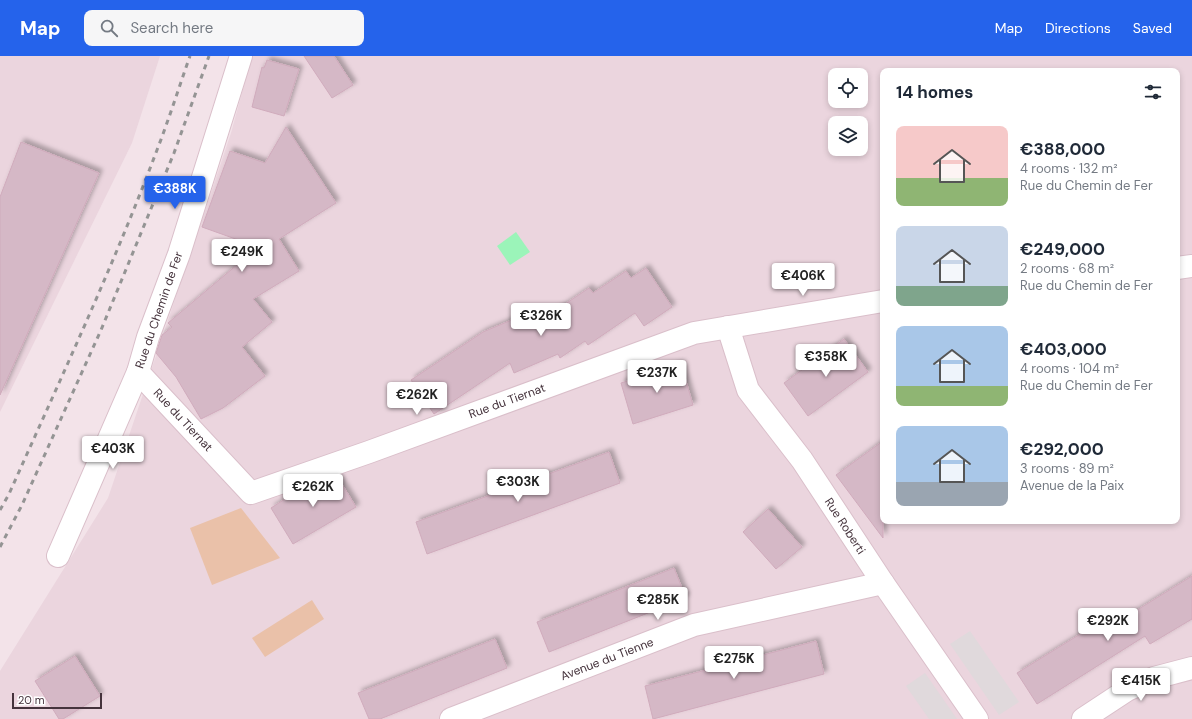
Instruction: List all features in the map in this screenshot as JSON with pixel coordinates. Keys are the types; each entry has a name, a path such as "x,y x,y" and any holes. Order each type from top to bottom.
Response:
{"street":[{"name":"Rue du Chemin de Fer","path":"58,556 138,372 148,337 179,254 241,56"},
{"path":"1180,268 1192,266"},
{"name":"Rue du Tiernat","path":"138,372 250,493 369,452 694,333 880,302"},
{"name":"Rue Roberti","path":"728,327 748,390 802,460 883,583 977,719"},
{"name":"Avenue du Tienne","path":"451,719 694,625 883,583"},
{"path":"1083,719 1127,690 1154,678 1192,668"}],"shaded area":[{"path":"0,56 160,56 132,143 0,412"},
{"path":"252,56 1192,56 1192,719 0,719 0,671 108,498 231,133"},
{"path":"516,232 530,252 510,265 497,246"},
{"path":"241,508 280,558 212,585 190,528"},
{"path":"312,600 324,619 265,657 252,638"},
{"path":"970,631 1019,702 999,715 950,644"},
{"path":"925,673 957,719 929,719 906,686"}],"building":[{"path":"304,56 334,56 353,85 332,98"},
{"path":"267,60 299,69 284,116 252,107 262,67 264,68"},
{"path":"286,127 336,203 279,239 299,271 253,299 272,322 242,347 265,376 223,408 201,419 176,377 156,353 162,335 172,327 168,323 258,247 202,227 230,151 265,163"},
{"path":"21,142 99,173 0,395 0,197"},
{"path":"646,268 672,307 644,326 635,313 588,345 585,341 560,358 558,354 514,373 510,363 434,414 411,380 483,332 526,314 531,327 589,288 593,293 626,271 631,278"},
{"path":"844,339 868,372 808,416 784,383"},
{"path":"681,364 693,405 633,424 621,383"},
{"path":"880,443 880,524 883,524 883,538 836,475"},
{"path":"609,452 620,483 427,554 416,522"},
{"path":"337,476 356,507 293,544 271,508 302,488"},
{"path":"768,509 802,547 776,569 743,532"},
{"path":"674,568 686,598 549,652 537,622"},
{"path":"1192,576 1192,619 1150,644 1145,636 1037,704 1017,673 1103,620 1108,628"},
{"path":"495,639 507,668 380,719 369,719 358,693"},
{"path":"816,641 824,674 653,719 645,686"},
{"path":"75,656 100,696 63,719 59,719 35,681"}],"railway":[{"path":"0,510 9,494 67,366 140,194 190,56"},
{"path":"0,547 22,505 101,330 174,153 209,56"}]}
